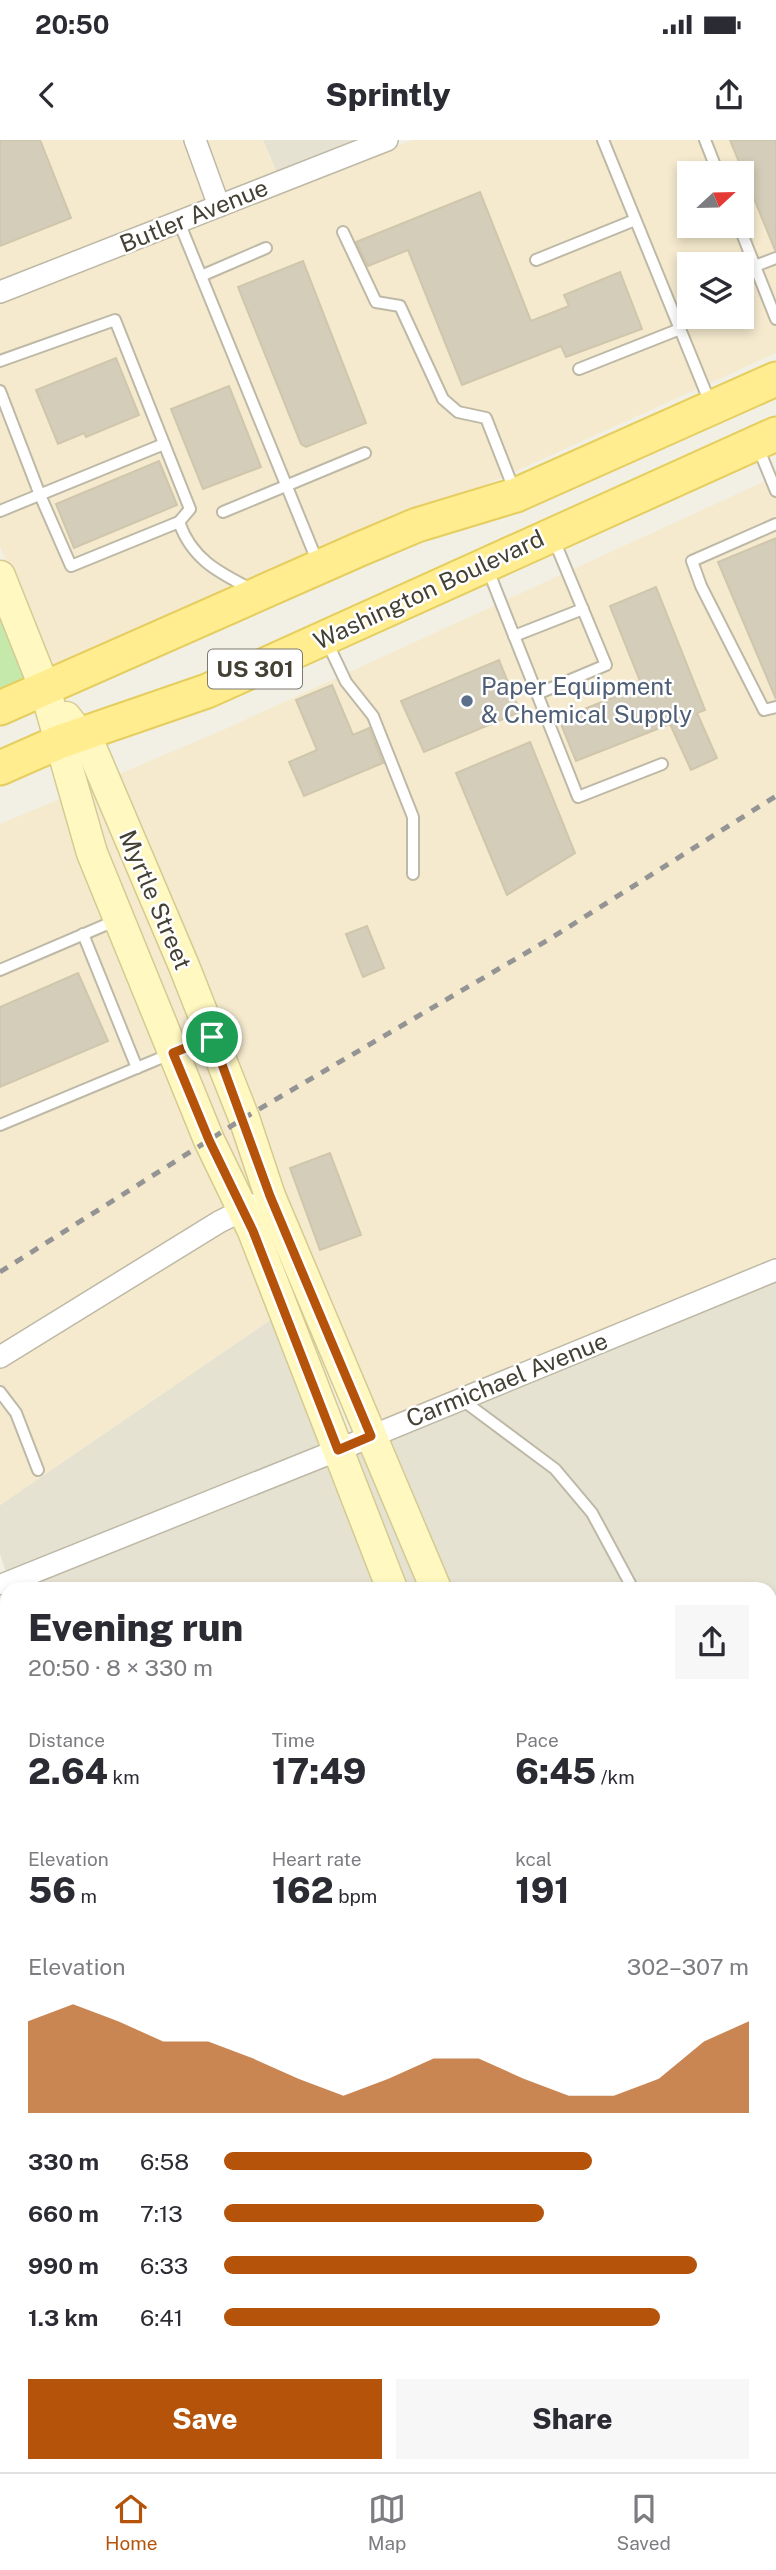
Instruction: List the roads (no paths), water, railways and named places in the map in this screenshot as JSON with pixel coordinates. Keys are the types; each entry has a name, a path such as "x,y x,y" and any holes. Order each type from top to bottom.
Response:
{"main road":[{"name":"Washington Boulevard","path":"0,708 320,566 417,525 516,495 776,379"},
{"name":"Washington Boulevard","path":"0,768 70,738 207,691 551,533 766,438"}],"street":[{"path":"195,140 219,206"},
{"name":"Butler Avenue","path":"0,292 387,140"},
{"name":"Myrtle Street","path":"0,576 45,690 70,738 92,853 209,1140 243,1212 389,1582"},
{"name":"Myrtle Street","path":"70,738 93,752 212,1037 270,1196 433,1582"},
{"path":"0,1357 219,1222 270,1196"},
{"name":"Carmichael Avenue","path":"9,1582 776,1270"}],"lane":[{"path":"603,140 712,408"},
{"path":"705,140 713,161"},
{"path":"536,260 635,220"},
{"path":"179,222 320,566"},
{"path":"344,232 376,302 400,306 443,400 458,412 486,418 516,495"},
{"path":"744,238 776,318"},
{"path":"201,276 266,248"},
{"path":"755,266 776,258"},
{"path":"0,361 115,320 190,509 179,522 71,566 0,391"},
{"path":"579,369 680,330"},
{"path":"766,438 776,491"},
{"path":"0,510 164,443"},
{"path":"223,512 365,453"},
{"path":"179,522 198,557 216,571 259,592"},
{"path":"776,524 692,561 701,586 764,710 776,706"},
{"path":"537,694 606,665 551,533"},
{"path":"485,564 578,797 662,765"},
{"path":"514,636 583,609"},
{"path":"325,637 346,682 373,716 413,817 412,874"},
{"path":"0,970 119,919"},
{"path":"83,934 137,1068"},
{"path":"0,1125 212,1037"},
{"path":"0,1392 16,1413 38,1470"},
{"path":"461,1399 555,1469 592,1513 629,1582"}],"railway":[{"path":"0,1272 244,1118 548,940 776,796"}],"place":[{"name":"Paper Equipment & Chemical Supply","path":"467,701"}]}
